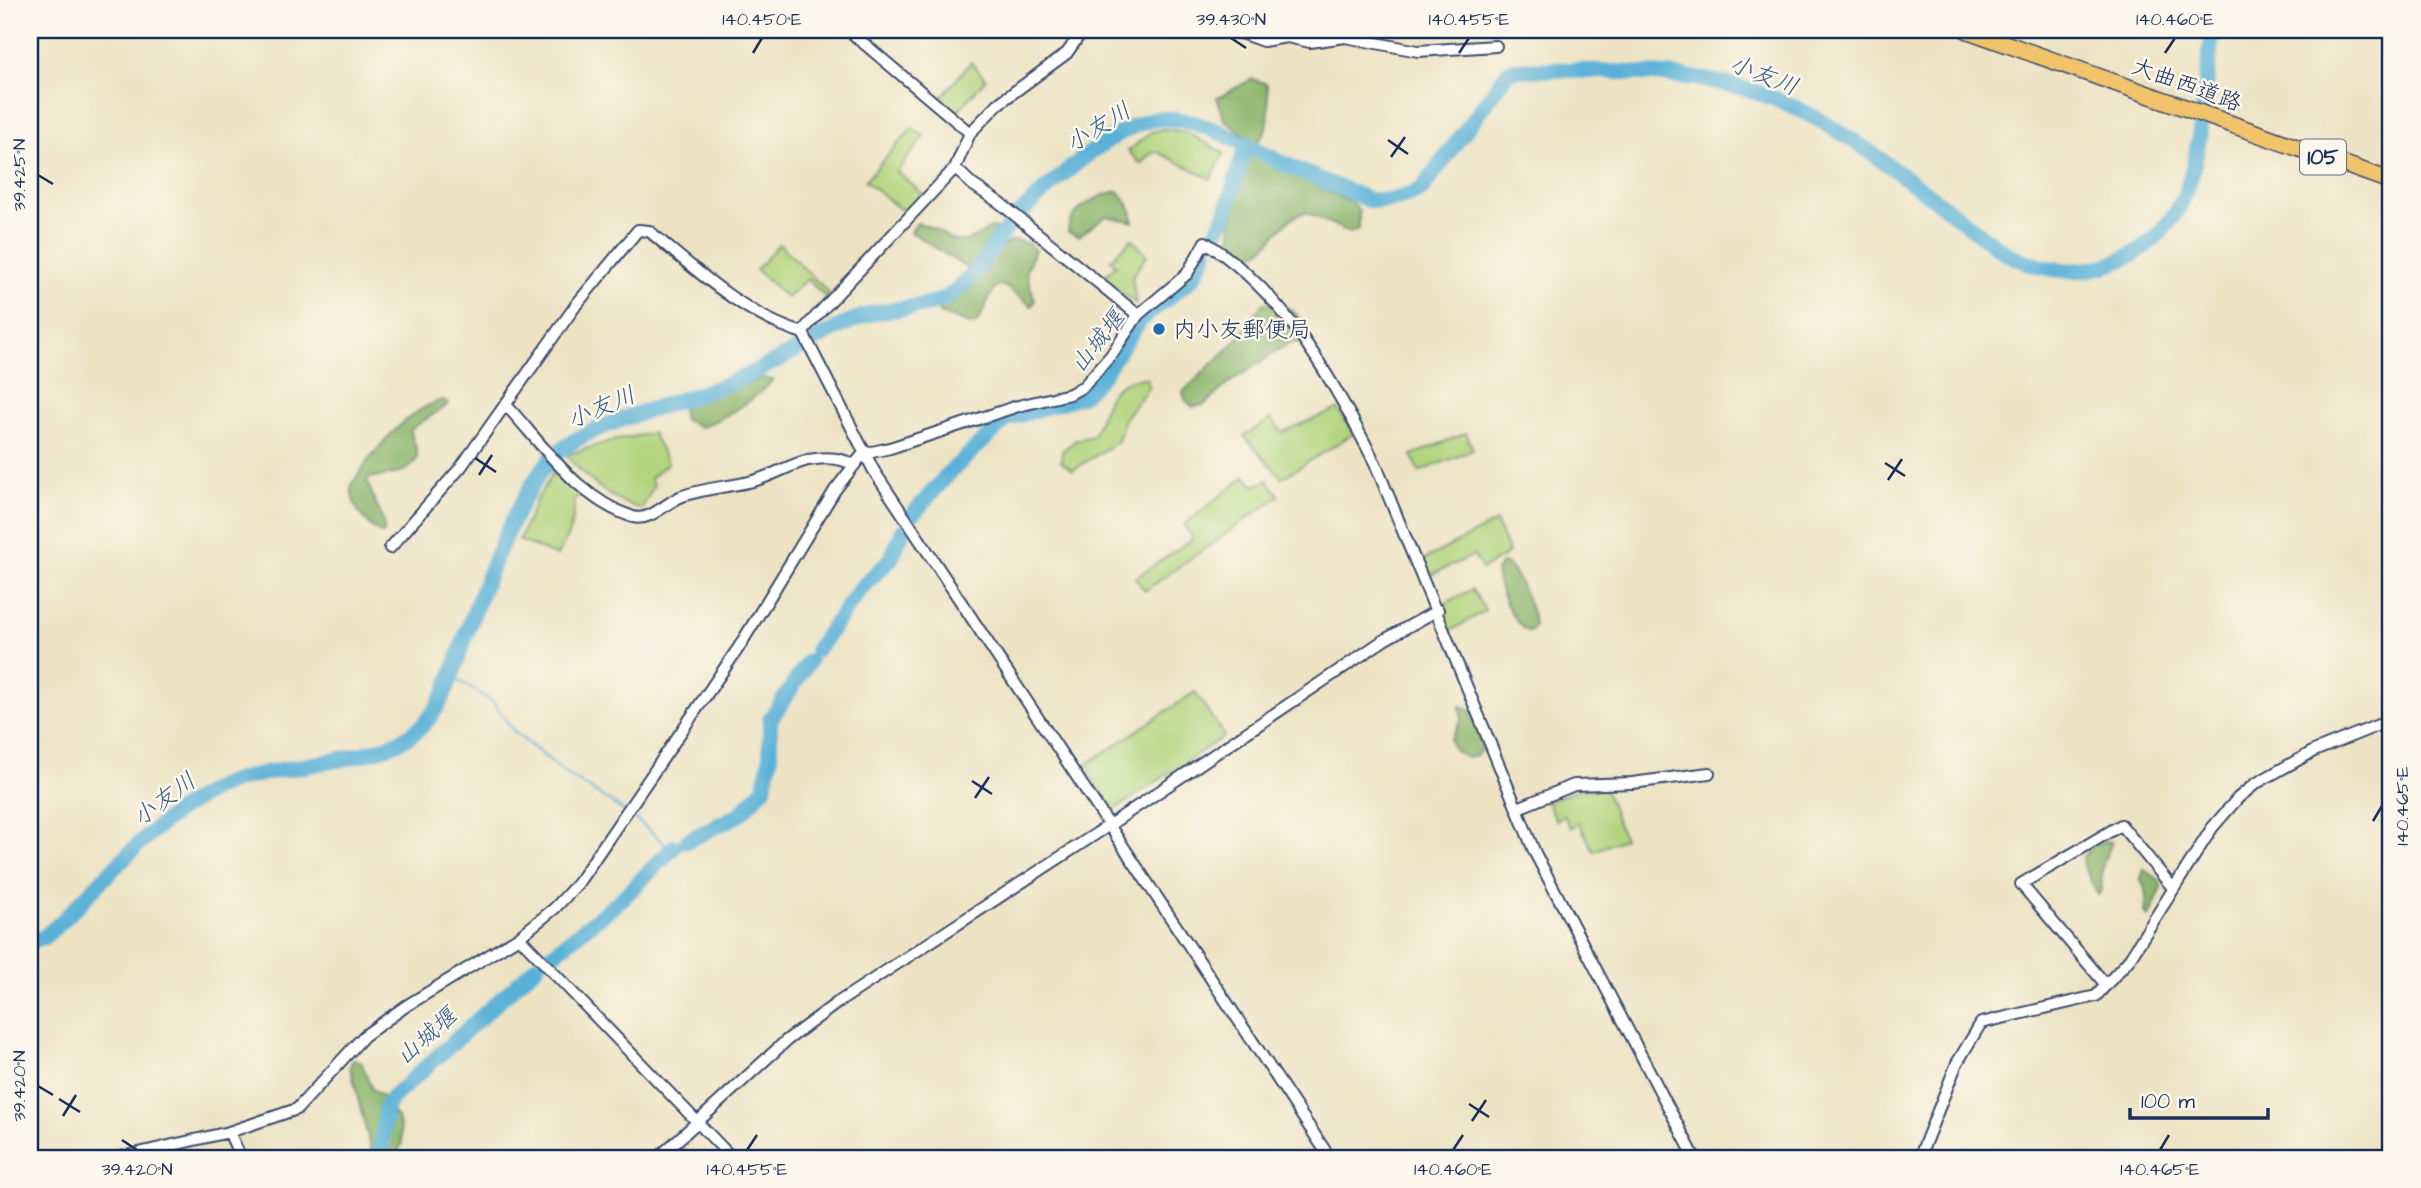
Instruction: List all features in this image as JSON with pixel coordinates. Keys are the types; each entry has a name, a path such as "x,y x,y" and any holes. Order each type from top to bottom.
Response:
{"highway":[{"name":"大曲西道路","path":"1967,30 2391,181"}],"street":[{"path":"848,30 970,133"},
{"path":"803,333 955,168 970,133 998,104 1066,52 1083,30"},
{"path":"1232,30 1263,41 1287,37 1310,42 1345,37 1418,51 1496,46"},
{"path":"955,168 988,198 1000,202 1138,314"},
{"path":"390,548 461,467 576,305 638,230 649,231 715,286 785,328 803,333"},
{"path":"117,1158 229,1132 297,1109 315,1093 364,1036 406,1006 519,937 555,908 578,883 740,647 835,490 863,454 890,449 1018,406 1070,394 1096,376 1138,314 1188,274 1205,243 1228,257 1254,281 1318,355 1337,390 1375,463 1438,610 1461,675 1535,853 1695,1158"},
{"path":"803,333 863,454 1330,1158"},
{"path":"506,405 572,479 592,496 635,518 644,518 681,497 764,478 807,460 832,458 845,460 854,466"},
{"path":"658,1158 787,1040 836,1003 1108,826 1384,640 1438,610"},
{"path":"1919,1158 1957,1063 1981,1023 1988,1019 2090,1000 2128,961 2212,828 2255,784 2349,734 2391,720"},
{"path":"1518,808 1574,785 1632,783 1709,773"},
{"path":"2106,985 2021,884 2122,825 2173,888"},
{"path":"519,937 732,1158"},
{"path":"229,1132 241,1158"}],"green space":[{"path":"971,62 986,79 956,113 940,99"},
{"path":"1252,79 1267,84 1269,108 1265,132 1255,142 1225,121 1217,98"},
{"path":"912,128 924,136 897,172 925,196 909,216 865,181"},
{"path":"1164,129 1186,132 1224,153 1211,179 1158,152 1150,154 1141,164 1128,151 1151,132"},
{"path":"1253,155 1354,204 1359,211 1359,229 1350,233 1306,212 1289,221 1256,253 1246,258 1240,255 1234,249 1231,239 1233,216 1247,157"},
{"path":"1119,191 1131,209 1133,222 1106,216 1079,236 1068,232 1073,217 1086,204"},
{"path":"917,223 929,226 957,241 976,237 991,228 998,229 981,257 965,267 911,232"},
{"path":"1132,239 1147,255 1132,277 1136,304 1103,278 1116,265 1110,260"},
{"path":"1015,240 1027,243 1035,250 1026,271 1035,301 1032,306 1004,286 997,285 976,324 969,324 938,312 940,304 962,295 995,254 1004,245"},
{"path":"779,244 830,294 827,299 807,279 787,298 756,270"},
{"path":"1263,303 1278,305 1295,312 1307,331 1298,343 1289,343 1229,383 1204,405 1192,407 1183,392 1236,341"},
{"path":"763,378 773,380 749,401 721,418 701,427 684,420 682,410 686,405"},
{"path":"1148,379 1148,388 1124,419 1118,441 1073,470 1061,462 1062,451 1076,440 1093,436 1104,406 1113,391 1128,381"},
{"path":"442,400 448,403 446,406 411,429 417,456 411,467 398,473 369,478 367,482 384,523 384,533 381,534 359,512 353,499 352,484 391,434 415,413"},
{"path":"1338,409 1353,434 1282,478 1244,436 1271,419 1282,432"},
{"path":"652,433 668,463 650,478 654,485 642,509 609,495 566,455 611,441"},
{"path":"1466,433 1473,450 1419,472 1412,455"},
{"path":"555,470 582,494 574,499 570,529 557,556 519,540 536,501"},
{"path":"1245,476 1254,486 1268,480 1279,496 1145,591 1135,578 1193,539 1184,525"},
{"path":"1496,522 1509,553 1482,569 1474,555 1431,575 1423,560"},
{"path":"1502,563 1513,572 1528,600 1534,626 1531,631 1527,631 1516,620 1502,595 1496,571"},
{"path":"1472,589 1485,611 1450,631 1442,605"},
{"path":"1195,692 1224,736 1114,810 1084,766"},
{"path":"1460,706 1470,710 1483,748 1477,755 1467,758 1455,751 1450,740 1462,719"},
{"path":"1580,789 1605,789 1624,839 1594,851 1579,823 1571,828 1564,815 1556,820 1547,802"},
{"path":"2106,841 2112,842 2103,862 2101,891 2098,895 2083,865 2083,857 2093,846"},
{"path":"2144,869 2159,880 2162,888 2149,917 2145,914 2147,894 2141,879"},
{"path":"354,1059 361,1062 372,1089 383,1097 399,1121 402,1143 395,1158 373,1158 350,1066"}],"waterway":[{"name":"小友川","path":"30,941 43,938 58,925 163,823 212,791 258,774 377,750 398,742 426,722 435,711 448,685 483,588 516,514 541,472 553,457 569,444 614,422 737,380 864,316 927,305 954,293 1014,221 1049,186 1092,151 1134,126 1152,120 1188,122 1228,136 1300,171 1369,200 1390,200 1422,189 1509,71 1541,69 1696,78 1769,97 1816,118 1878,158 1993,244 2017,258 2065,270 2088,269 2111,264 2152,241 2169,223 2182,201 2198,142 2213,30"},
{"name":"山城堰","path":"1213,238 1224,218 1246,146"},
{"name":"山城堰","path":"912,515 951,471 1007,419 1083,395 1101,377 1141,319 1194,277 1206,252"},
{"name":"山城堰","path":"817,649 861,588 891,559 903,531"},
{"name":"山城堰","path":"687,841 740,814 764,788 770,761 770,720 809,661"},
{"path":"451,676 493,702 514,732 564,772 624,811"},
{"path":"633,817 671,849"},
{"name":"山城堰","path":"549,957 622,899 674,847"},
{"name":"山城堰","path":"380,1158 386,1107 393,1097 537,966"}],"place":[{"name":"内小友郵便局","path":"1159,329"}]}
